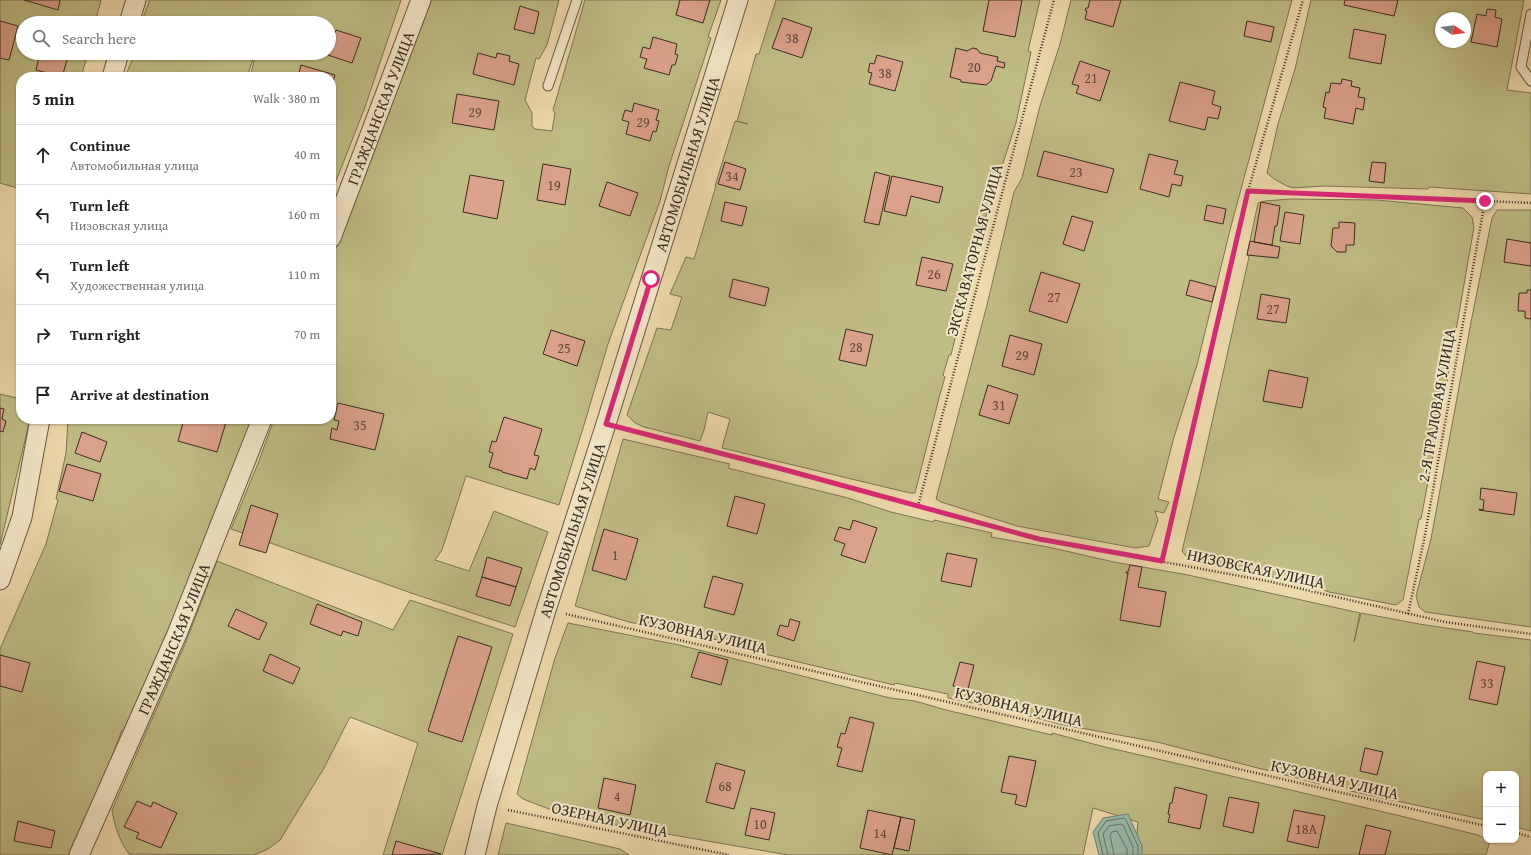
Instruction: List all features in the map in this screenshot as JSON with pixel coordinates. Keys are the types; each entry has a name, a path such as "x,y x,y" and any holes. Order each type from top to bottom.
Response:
{"street":[{"path":"131,16 136,0"},
{"name":"ГРАЖДАНСКАЯ УЛИЦА","path":"336,225 421,0"},
{"name":"АВТОМОБИЛЬНАЯ УЛИЦА","path":"475,855 487,806 546,610 606,424 738,0"},
{"path":"113,72 117,60"},
{"path":"0,580 22,517 39,424"},
{"name":"ГРАЖДАНСКАЯ УЛИЦА","path":"79,855 177,634 260,424"}],"lane":[{"path":"548,86 577,0"},
{"path":"1531,14 1521,67 1531,81"}],"path":[{"name":"ЭКСКАВАТОРНАЯ УЛИЦА","path":"918,506 1054,0"},
{"path":"1162,561 1248,191 1303,0"},
{"path":"1248,191 1531,203"},
{"name":"2-Я ТРАЛОВАЯ УЛИЦА","path":"1408,614 1424,540 1485,201"},
{"name":"НИЗОВСКАЯ УЛИЦА","path":"606,424 782,469 1039,539 1267,581 1445,622 1531,634"},
{"name":"КУЗОВНАЯ УЛИЦА","path":"546,610 1483,825"},
{"name":"ОЗЕРНАЯ УЛИЦА","path":"487,806 729,855"},
{"path":"1519,834 1531,837"}],"shaded area":[{"path":"0,0 101,0 97,16 16,16 16,60 86,60 82,72 16,72 16,188 0,183"},
{"path":"148,0 401,0 365,107 336,181 336,72 251,72 254,60 336,60 336,16 144,16 149,2"},
{"path":"426,0 559,0 547,45 539,59 536,58 525,100 532,113 532,126 535,129 552,131 555,113 553,110 585,0 721,0 708,37 711,38 669,166 660,201 608,344 559,505 466,476 442,550 435,560 469,571 494,511 548,532 515,627 414,594 231,529 259,461 272,424 336,424 336,247"},
{"path":"776,0 1040,0 1028,51 1031,52 1016,123 981,231 963,306 958,308 954,322 958,326 951,355 949,355 943,375 945,377 915,493 722,448 730,419 708,412 700,441 644,427 635,423 627,415 657,328 671,330 682,297 670,294 686,257 694,259 735,121 748,124 737,121 756,54 759,54"},
{"path":"1071,0 1292,0 1230,230 1197,365 1174,437 1158,499 1169,502 1164,513 1155,511 1158,520 1149,546 1135,548 1017,526 941,502 936,499 987,305 1014,192 1022,178 1040,106 1060,44"},
{"path":"1311,0 1524,0 1507,90 1531,93 1531,194 1429,187 1428,189 1323,186 1293,188 1274,179 1267,173 1278,124 1295,69"},
{"path":"132,60 253,60 249,72 127,72"},
{"path":"1290,199 1377,200 1463,208 1472,217 1474,227 1421,519 1419,519 1403,600 1396,605 1329,592 1186,556 1182,551 1249,257 1247,255 1258,203"},
{"path":"1497,210 1531,210 1531,627 1425,612 1419,607 1416,596 1431,539 1471,322 1492,218"},
{"path":"0,394 16,398 16,424 29,424 0,545"},
{"path":"68,424 251,424 188,584 125,730 122,730 100,788 70,855 0,855 0,649 46,544 58,500 56,499 66,453"},
{"path":"623,439 730,464 728,468 848,498 891,512 933,522 934,520 992,533 991,537 1048,547 1114,562 1188,575 1360,613 1354,642 1361,613 1474,633 1531,640 1531,831 1519,828 1519,771 1483,771 1483,819 1350,791 1351,789 1321,781 1320,784 1157,742 1059,724 1004,709 948,698 948,694 895,683 894,685 737,648 738,644 629,622 575,606"},
{"path":"217,561 393,630 410,600 513,634 442,855 383,855 418,743 350,717 324,768 280,840 268,849 254,855 129,854 118,833 112,810 185,644"},
{"path":"568,623 679,645 890,698 915,701 946,710 1052,735 1052,733 1105,747 1409,818 1478,835 1483,838 1483,843 1489,843 1486,855 1135,855 1138,822 1093,808 1083,855 788,855 621,826 562,814 523,799 517,794 555,658"},
{"path":"506,823 620,849 629,855 498,855"}],"water":[{"path":"1128,814 1142,846 1142,855 1099,855 1093,832 1103,818"}],"building":[{"path":"24,0 60,0 58,10"},
{"path":"680,0 710,0 703,23 676,15"},
{"path":"989,0 1022,0 1015,37 983,31"},
{"path":"1090,0 1121,0 1113,27 1085,19 1087,11 1085,10 1088,8"},
{"path":"1345,0 1398,0 1394,16 1344,5"},
{"path":"520,6 539,12 534,34 514,29"},
{"path":"1487,9 1496,10 1495,17 1502,19 1497,47 1471,42 1477,14 1486,16"},
{"path":"783,18 812,28 802,58 772,48"},
{"path":"0,21 16,25 16,34 9,60 0,58"},
{"path":"1247,21 1274,27 1271,42 1244,36"},
{"path":"1354,29 1386,35 1381,64 1349,58"},
{"path":"336,30 361,38 352,63 336,58"},
{"path":"653,37 677,44 675,54 678,55 675,65 672,65 669,75 644,68 647,59 640,57 643,47 650,49"},
{"path":"956,48 967,51 973,48 977,49 980,53 998,57 997,61 1005,63 1004,68 996,66 991,81 986,85 961,82 961,80 950,77"},
{"path":"478,53 496,58 497,53 510,56 509,61 519,64 514,85 473,74"},
{"path":"877,55 903,62 895,91 869,84 872,73 868,72 870,63 874,64"},
{"path":"38,60 67,60 63,72 43,72 36,70"},
{"path":"1080,61 1110,71 1100,101 1076,93 1079,86 1072,84"},
{"path":"301,65 325,72 299,72"},
{"path":"1342,79 1352,81 1351,86 1360,88 1358,97 1365,98 1363,110 1356,108 1353,124 1324,118 1326,108 1323,107 1326,92 1329,93 1331,83 1341,84"},
{"path":"1180,82 1215,91 1212,104 1221,107 1218,119 1208,117 1205,130 1169,121"},
{"path":"457,94 499,101 494,130 452,123"},
{"path":"634,103 659,110 656,120 659,121 656,132 653,131 650,141 626,134 629,122 622,120 625,110 632,112"},
{"path":"1044,151 1114,169 1107,193 1037,176"},
{"path":"1149,154 1178,161 1174,174 1183,176 1181,186 1172,184 1169,197 1140,189"},
{"path":"725,162 746,169 740,190 718,184"},
{"path":"1372,162 1386,163 1384,183 1369,181"},
{"path":"543,164 571,169 565,205 537,200"},
{"path":"875,172 890,176 879,225 864,222"},
{"path":"470,175 504,181 497,219 463,212"},
{"path":"892,176 943,187 939,203 911,196 906,216 884,211"},
{"path":"607,182 638,193 630,216 599,206"},
{"path":"725,202 747,207 742,226 721,221"},
{"path":"1261,202 1280,206 1272,245 1254,242"},
{"path":"1207,205 1226,209 1223,224 1204,220"},
{"path":"1285,212 1304,215 1300,244 1280,241"},
{"path":"1072,216 1093,222 1084,251 1063,244"},
{"path":"1339,222 1355,223 1354,245 1346,245 1346,252 1337,252 1331,246 1333,228 1339,228"},
{"path":"1507,239 1531,243 1531,266 1504,262"},
{"path":"1250,241 1280,247 1278,258 1247,255"},
{"path":"922,257 953,264 946,291 916,285"},
{"path":"1041,272 1080,284 1067,323 1029,311"},
{"path":"733,279 769,288 765,306 729,297"},
{"path":"1190,280 1216,287 1212,302 1186,295"},
{"path":"1527,290 1531,290 1531,319 1525,318 1525,311 1518,311 1519,293 1527,293"},
{"path":"1261,294 1290,299 1286,323 1257,319"},
{"path":"846,329 873,335 866,366 839,360"},
{"path":"551,330 585,341 577,366 543,354"},
{"path":"1010,335 1042,344 1034,375 1002,366"},
{"path":"1269,370 1308,378 1302,408 1263,401"},
{"path":"988,385 1018,395 1009,424 979,415"},
{"path":"338,403 384,414 375,450 330,439 332,428 337,430 339,421 336,420"},
{"path":"0,408 4,409 2,419 6,421 3,432 0,431"},
{"path":"504,417 542,429 534,455 539,456 535,470 530,468 527,479 489,467 493,453 489,452 492,441 496,442"},
{"path":"183,424 225,424 217,452 178,441"},
{"path":"82,432 107,442 100,462 75,453"},
{"path":"67,464 101,474 93,501 59,491"},
{"path":"1481,488 1517,493 1514,515 1479,510 1483,510 1484,500 1480,499"},
{"path":"735,496 765,504 757,534 727,526"},
{"path":"251,505 278,514 266,553 239,545"},
{"path":"853,520 877,528 865,563 841,555 845,544 834,540 839,527 850,530"},
{"path":"604,529 638,539 626,580 592,570"},
{"path":"947,553 977,559 971,587 941,581"},
{"path":"487,557 522,568 516,587 482,577"},
{"path":"1130,565 1142,567 1138,587 1166,592 1160,627 1120,620 1128,573 1126,572 1128,572"},
{"path":"713,576 743,584 734,615 704,607"},
{"path":"482,577 516,587 510,606 476,596"},
{"path":"317,604 362,622 358,636 343,631 341,636 310,624"},
{"path":"236,609 267,623 259,640 228,626"},
{"path":"790,619 800,622 794,641 777,635 780,625 788,627"},
{"path":"458,636 492,647 462,742 428,731"},
{"path":"699,652 728,660 721,685 691,677"},
{"path":"270,654 300,668 293,684 263,671"},
{"path":"0,655 30,663 22,692 0,686"},
{"path":"1477,661 1505,667 1497,705 1469,699"},
{"path":"960,662 974,665 968,689 953,686"},
{"path":"850,717 874,723 862,772 837,766 842,748 837,747 841,733 845,734"},
{"path":"1365,748 1383,752 1377,775 1360,771"},
{"path":"1009,756 1036,761 1026,807 1015,804 1017,795 1001,792"},
{"path":"716,763 745,771 734,809 706,802"},
{"path":"604,778 636,785 630,815 598,808"},
{"path":"1175,787 1207,795 1200,829 1168,822 1170,815 1168,814 1170,803 1172,803"},
{"path":"1229,797 1259,803 1253,833 1223,826"},
{"path":"137,801 151,807 153,802 177,813 161,848 136,838 139,833 124,827"},
{"path":"751,808 775,813 769,840 745,835"},
{"path":"868,810 901,817 892,855 860,848"},
{"path":"1294,810 1325,816 1318,848 1287,841"},
{"path":"901,817 915,820 909,851 894,848"},
{"path":"18,821 55,831 51,848 14,841"},
{"path":"1366,825 1391,831 1385,855 1359,855"},
{"path":"396,841 441,854 392,855"}],"route":[{"path":"651,279 606,424 782,469 1039,539 1162,561 1248,191 1485,201"}]}
